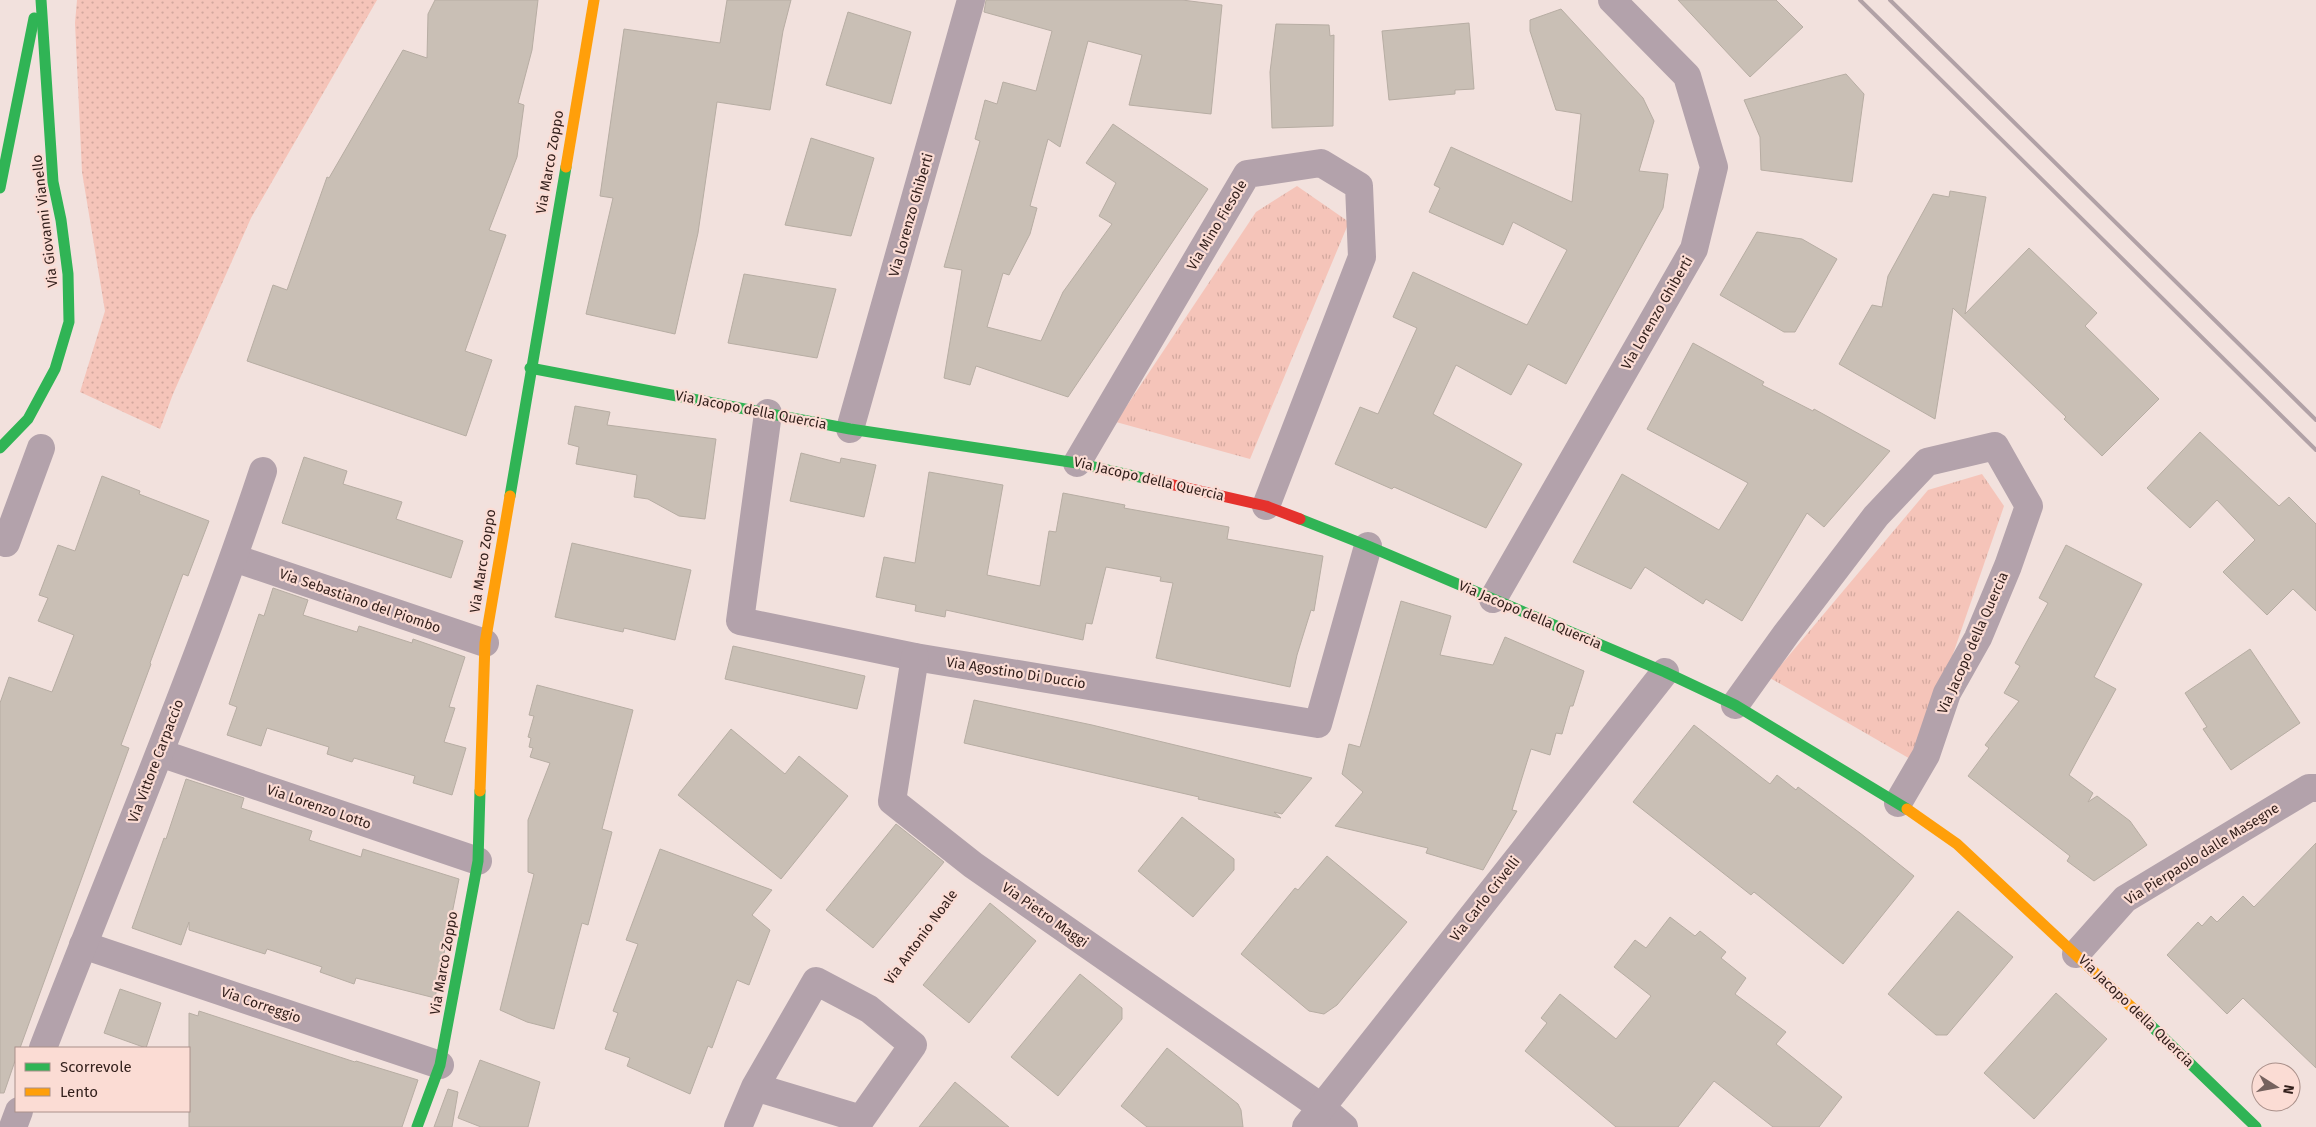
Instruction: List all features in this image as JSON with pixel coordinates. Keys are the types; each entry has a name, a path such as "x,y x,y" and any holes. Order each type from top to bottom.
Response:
{"street":[{"path":"0,188 37,0"},
{"name":"Via Giovanni Vianello","path":"0,448 28,419 55,369 69,322 68,274 61,220 53,182 41,0"},
{"name":"Via Marco Zoppo","path":"417,1127 440,1065 478,861 485,643 530,368 594,0"},
{"name":"Via Lorenzo Ghiberti","path":"850,429 971,0"},
{"name":"Via Lorenzo Ghiberti","path":"1493,599 1694,249 1714,167 1687,76 1612,0"},
{"name":"Via Mino Fiesole","path":"1077,462 1247,174 1321,163 1359,186 1362,257 1266,506"},
{"name":"Via Jacopo della Quercia","path":"530,368 850,429 1077,462 1266,506 1368,546 1665,672 1735,705 1898,803 1957,844 2076,954 2256,1127"},
{"name":"Via Agostino Di Duccio","path":"768,413 740,621 915,657 1318,724 1368,546"},
{"name":"Via Jacopo della Quercia","path":"1735,705 1786,634 1876,516 1926,462 1995,446 2029,506 1978,638 1947,693 1926,755 1898,803"},
{"path":"2,548 41,448"},
{"name":"Via Vittore Carpaccio","path":"43,1047 82,945 160,753 234,558 263,471"},
{"name":"Via Sebastiano del Piombo","path":"234,558 485,643"},
{"name":"Via Pietro Maggi","path":"915,657 892,801 973,865 1314,1117 1344,1127"},
{"name":"Via Carlo Crivelli","path":"1314,1117 1665,672"},
{"name":"Via Lorenzo Lotto","path":"160,753 478,861"},
{"name":"Via Pierpaolo dalle Masegne","path":"2076,954 2125,899 2309,788 2316,788"},
{"name":"Via Correggio","path":"82,945 440,1065"},
{"path":"738,1127 755,1086 816,981 869,1010 913,1045 862,1119 755,1086"},
{"path":"13,1127 19,1112"}],"path":[{"name":"Via Antonio Noale","path":"869,1010 973,865"}],"green space":[{"path":"77,0 377,0 251,218 173,394 160,429 80,392 105,311 82,172 75,23"},
{"path":"1297,186 1349,222 1250,459 1116,422 1256,212"},
{"path":"1982,474 2004,506 1952,657 1912,760 1770,678 1928,490"}],"building":[{"path":"435,0 538,0 532,50 518,103 524,105 517,157 489,230 506,235 465,351 492,360 466,436 247,361 273,285 287,290 327,177 329,178 403,50 427,58 428,14"},
{"path":"727,0 791,0 783,31 770,110 717,102 698,233 675,334 586,314 613,198 600,196 624,29 720,43"},
{"path":"986,0 1182,0 1222,5 1211,114 1129,105 1142,55 1088,41 1060,147 1048,139 1030,206 1037,208 1030,234 1009,275 1003,273 987,327 1041,341 1063,292 1112,224 1099,216 1116,183 1086,163 1113,124 1208,189 1068,397 976,366 970,385 944,378 962,270 944,267 980,141 975,139 985,100 997,104 1003,82 1036,91 1052,31 984,12"},
{"path":"1678,0 1776,0 1803,27 1750,77"},
{"path":"1561,9 1643,98 1654,121 1639,171 1668,174 1663,208 1566,384 1528,364 1511,395 1456,365 1433,414 1522,464 1486,528 1394,487 1392,489 1335,464 1360,407 1378,414 1417,328 1393,317 1413,272 1527,325 1567,250 1513,222 1503,245 1429,212 1440,188 1434,185 1451,147 1572,202 1581,114 1556,110 1530,31 1530,20"},
{"path":"848,12 911,32 891,104 826,85"},
{"path":"1469,23 1474,89 1455,90 1455,94 1389,100 1382,31"},
{"path":"1276,24 1329,25 1330,36 1334,35 1333,126 1272,128 1270,72"},
{"path":"1846,74 1864,94 1852,182 1761,170 1760,137 1744,100"},
{"path":"811,138 874,158 851,236 785,225"},
{"path":"1950,191 1986,197 1965,314 2029,248 2097,313 2085,326 2159,399 2102,456 2064,419 2066,417 1953,308 1935,419 1839,364 1872,305 1882,307 1888,276 1933,194 1949,197"},
{"path":"1757,232 1802,239 1837,259 1795,332 1784,332 1720,295"},
{"path":"744,274 836,289 817,358 728,343"},
{"path":"1693,343 1764,382 1762,385 1813,411 1814,409 1890,451 1824,527 1807,513 1742,621 1706,599 1703,604 1645,567 1631,589 1573,562 1622,474 1719,530 1748,483 1647,429"},
{"path":"575,406 610,412 607,425 716,439 705,519 679,516 648,499 634,497 637,475 576,464 579,447 568,444"},
{"path":"2200,432 2279,506 2289,497 2316,524 2316,611 2293,589 2267,615 2223,572 2255,540 2217,500 2190,528 2147,488"},
{"path":"801,453 840,463 841,458 876,465 864,517 790,501"},
{"path":"304,457 347,471 343,484 402,502 396,519 463,541 451,578 282,523"},
{"path":"929,472 1003,485 987,575 1040,586 1049,531 1056,532 1063,493 1125,505 1124,508 1229,527 1227,539 1323,556 1314,611 1311,610 1297,655 1290,687 1156,658 1173,583 1160,581 1161,577 1106,567 1092,624 1086,623 1083,640 946,610 945,617 915,611 916,605 876,597 884,557 915,563"},
{"path":"102,476 140,491 139,494 209,521 188,576 183,574 150,663 121,745 129,748 20,1047 15,1047 15,1061 4,1093 0,1093 0,703 9,677 52,692 74,635 38,621 48,598 39,595 58,545 75,551"},
{"path":"572,543 691,570 675,640 624,628 623,632 555,617"},
{"path":"2066,545 2142,584 2094,677 2116,689 2069,775 2093,793 2088,802 2097,796 2130,821 2147,845 2094,881 2067,861 2070,856 1968,776 1989,748 1985,745 2019,701 2004,693 2020,666 2015,663 2048,603 2039,598"},
{"path":"273,588 308,600 303,615 357,632 359,626 412,643 413,639 465,657 449,707 455,708 444,742 466,748 452,795 413,783 415,776 354,758 352,762 327,754 329,747 267,728 261,746 227,735 237,707 229,704 259,614 264,616"},
{"path":"1401,601 1451,616 1440,655 1493,665 1505,637 1584,671 1573,706 1570,706 1562,734 1556,733 1550,755 1531,749 1512,810 1517,811 1483,870 1426,853 1428,848 1335,826 1363,792 1342,774 1349,744 1360,747"},
{"path":"733,646 865,676 857,709 725,679"},
{"path":"2250,649 2300,723 2231,770 2203,729 2207,727 2185,693"},
{"path":"537,685 633,710 602,829 612,832 588,925 582,923 554,1029 527,1022 500,1010 534,874 528,872 528,820 550,763 530,757 533,748 529,747 531,738 528,737 534,716 529,715"},
{"path":"974,700 1092,725 1312,778 1282,814 1274,812 1281,818 1198,799 1199,797 964,743"},
{"path":"1694,725 1770,784 1777,775 1796,790 1798,787 1914,876 1843,964 1754,892 1751,895 1633,802"},
{"path":"731,729 785,774 799,756 848,796 781,879 678,795"},
{"path":"186,779 244,798 241,808 312,831 309,840 361,857 363,849 459,879 435,998 356,978 354,984 320,972 322,967 267,949 265,954 189,930 189,922 181,945 132,928 164,838 166,839"},
{"path":"1182,817 1234,859 1234,870 1193,917 1138,871"},
{"path":"896,824 944,862 873,948 826,910"},
{"path":"2316,843 2316,1068 2243,998 2227,1014 2167,955 2198,922 2202,926 2211,916 2217,922 2243,896 2254,907"},
{"path":"660,849 772,890 752,915 770,930 749,985 737,980 712,1048 708,1046 690,1094 627,1066 630,1058 605,1049 618,1013 613,1011 638,944 626,940"},
{"path":"1327,856 1407,922 1337,1005 1324,1014 1309,1011 1241,954 1295,888 1298,890"},
{"path":"990,903 1036,941 969,1023 923,985"},
{"path":"1958,911 2013,957 1947,1035 1936,1035 1888,994"},
{"path":"1670,917 1695,936 1700,931 1726,952 1721,958 1746,978 1735,994 1786,1032 1776,1044 1842,1097 1819,1127 1773,1127 1714,1081 1678,1127 1616,1127 1525,1051 1547,1023 1541,1018 1560,994 1616,1039 1651,996 1614,967 1635,940 1646,948"},
{"path":"1080,974 1122,1008 1122,1019 1058,1096 1011,1057"},
{"path":"120,989 161,1003 146,1047 104,1033"},
{"path":"2056,993 2107,1039 2034,1119 1984,1073"},
{"path":"199,1011 355,1062 418,1080 402,1127 189,1127 189,1013 198,1016"},
{"path":"1167,1048 1238,1104 1241,1110 1243,1127 1147,1127 1121,1106"},
{"path":"480,1060 540,1082 528,1127 481,1127 458,1118"},
{"path":"955,1082 1009,1127 919,1127"},
{"path":"448,1089 458,1092 452,1127 434,1127"}],"railway":[{"path":"1860,0 2316,450"},
{"path":"1890,0 2316,420"}],"traffic: fast":[{"path":"0,448 28,419 55,369 69,322 68,274 61,220 53,182 41,0"},
{"path":"0,188 34,18"},
{"path":"510,496 566,167"},
{"path":"530,368 850,429 1077,463 1152,480"},
{"path":"1300,519 1665,672 1735,705 1907,809"},
{"path":"417,1127 440,1065 478,861 480,791"},
{"path":"2140,1015 2256,1127"}],"traffic: slow":[{"path":"566,167 594,0"},
{"path":"480,791 485,643 510,496"},
{"path":"1907,809 1957,844 2140,1015"}],"traffic: jam":[{"path":"1152,480 1266,506 1300,519"}]}
